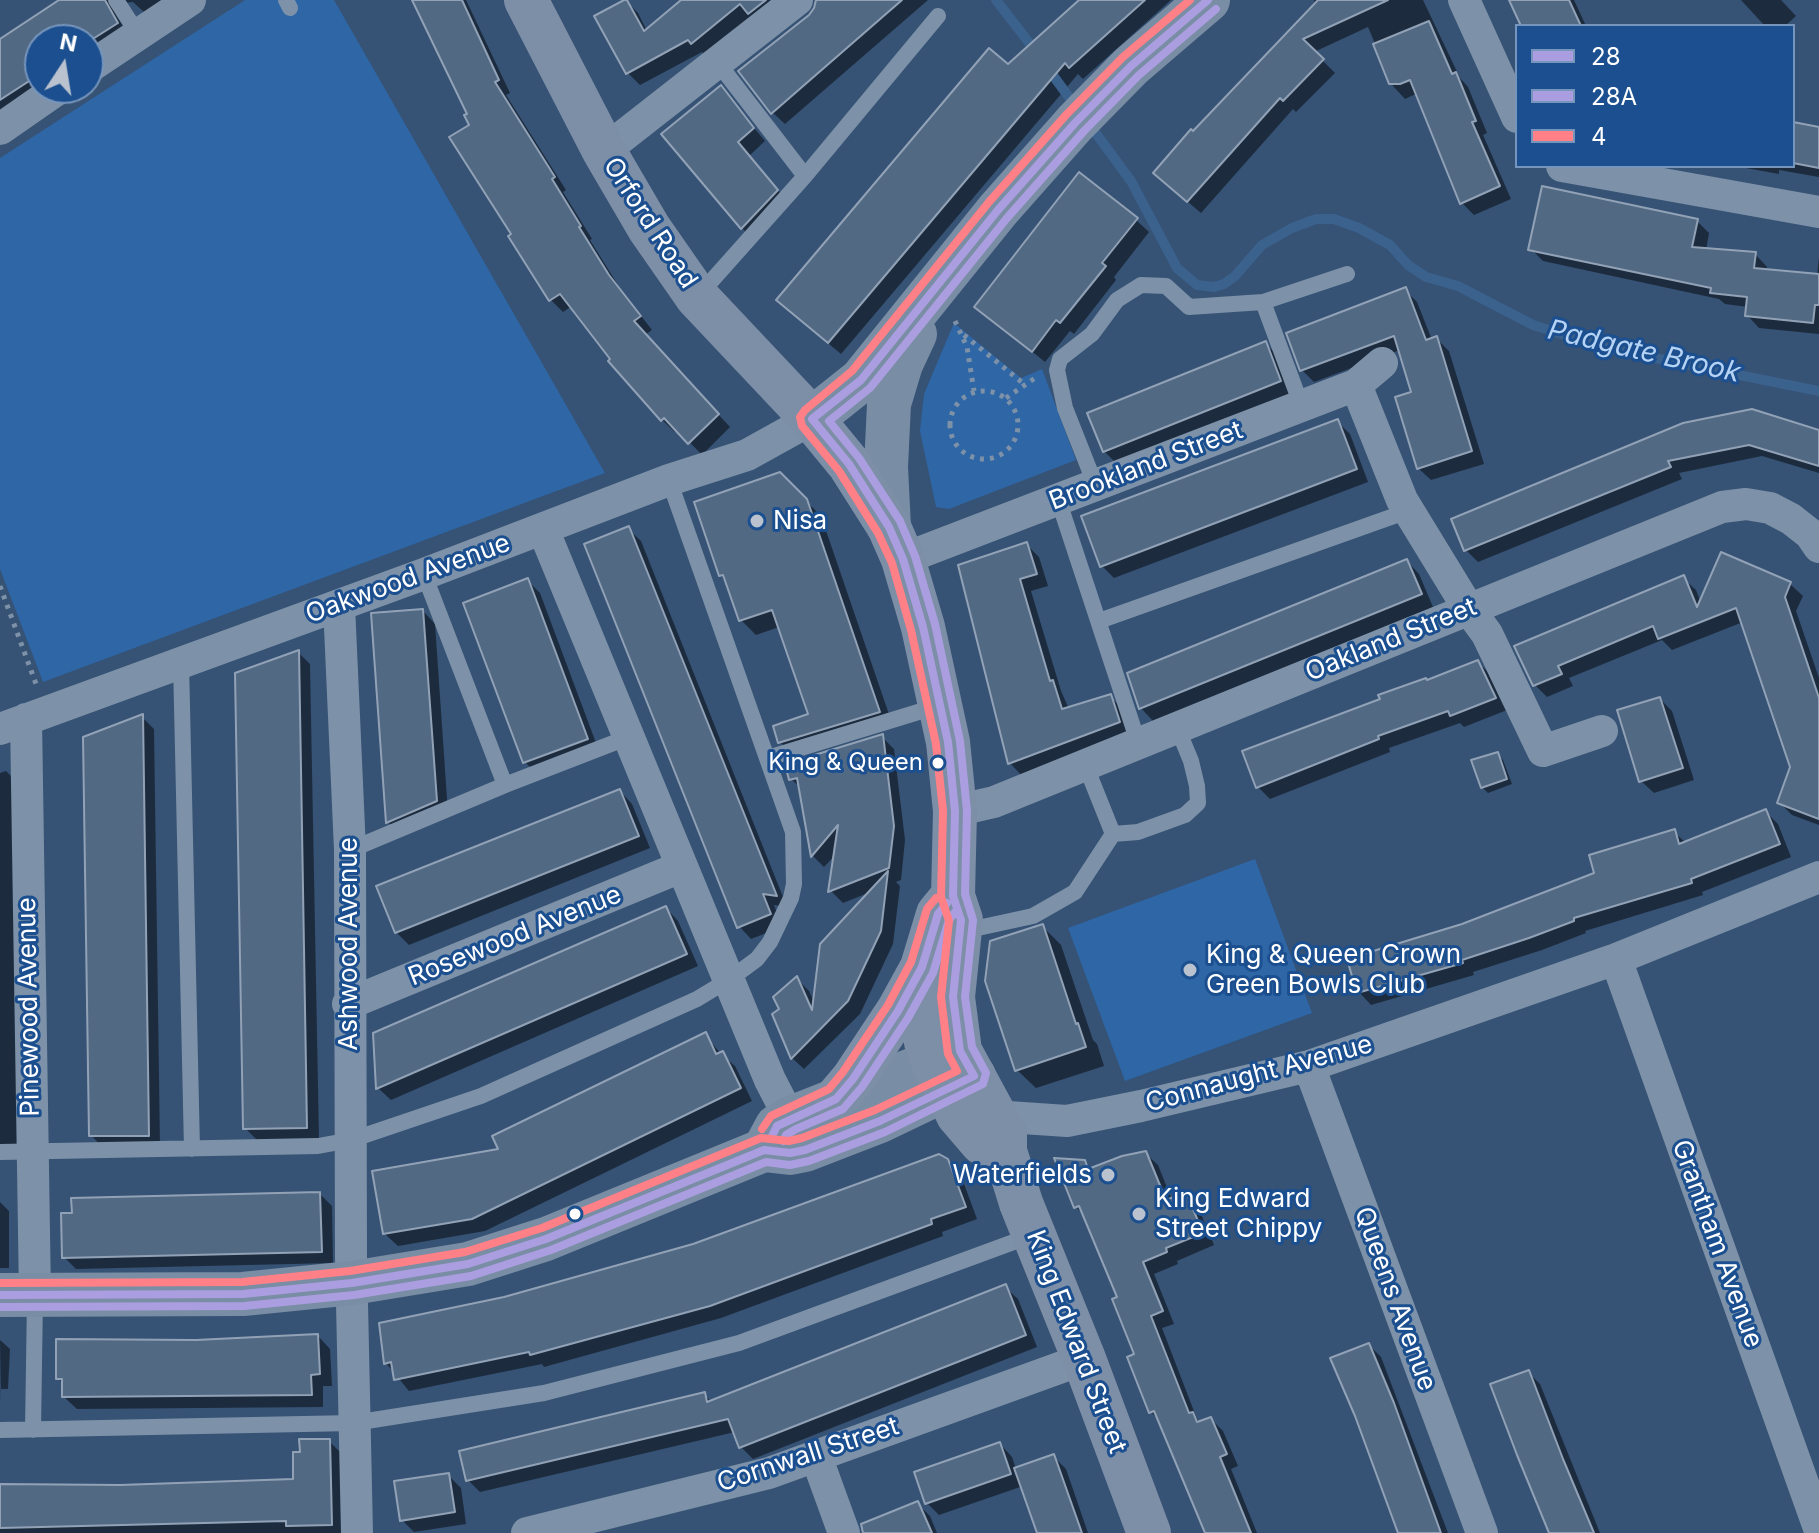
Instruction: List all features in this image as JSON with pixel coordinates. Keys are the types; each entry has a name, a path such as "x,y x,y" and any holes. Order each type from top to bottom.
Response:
{"main road":[{"name":"Orford Road","path":"526,0 604,151 649,228 697,297 812,419 849,464 896,543 923,627 941,705"},
{"name":"King Edward Street","path":"941,705 955,811 941,932 967,1094 1035,1234 1149,1533"},
{"path":"836,1099 898,1011 941,932"}],"street":[{"path":"104,57 190,0"},
{"path":"604,151 797,0"},
{"path":"1464,0 1515,113"},
{"path":"812,419 861,380 998,210 1082,116 1131,66 1204,1"},
{"path":"0,129 36,104"},
{"path":"1573,168 1819,212"},
{"path":"896,543 886,467 889,404 901,364 936,289"},
{"name":"Brookland Street","path":"896,543 1058,499 1356,385 1382,363"},
{"path":"1356,385 1408,511 1487,634 1543,751 1602,731"},
{"name":"Oakwood Avenue","path":"24,720 424,574 669,480 747,455 812,419"},
{"name":"Oakland Street","path":"955,811 994,802 1722,507 1746,504 1770,508 1810,534 1819,547"},
{"path":"543,529 730,979 770,1080 787,1139"},
{"name":"Ashwood Avenue","path":"339,605 350,850 348,1004 357,1533"},
{"name":"Pinewood Avenue","path":"17,1296 15,1152 24,720"},
{"name":"Rosewood Avenue","path":"348,1004 681,867"},
{"name":"Connaught Avenue","path":"967,1094 1067,1121 1309,1066 1616,959 1819,877"},
{"name":"Grantham Avenue","path":"1616,959 1819,1528"},
{"name":"Queens Avenue","path":"1309,1066 1482,1533"},
{"path":"787,1139 836,1099 967,1094"},
{"path":"17,1296 243,1294 352,1283 468,1264 546,1239 787,1139 880,1121 967,1094"},
{"name":"Cornwall Street","path":"527,1533 566,1529 769,1473 1084,1359"},
{"path":"816,1456 844,1533"}],"lane":[{"path":"116,0 138,34"},
{"path":"697,297 805,176 938,16"},
{"path":"718,63 805,176"},
{"path":"1095,484 1065,408 1057,370 1060,359 1092,334 1117,300 1141,285 1166,286 1189,307 1263,302 1347,274"},
{"path":"1263,302 1302,407"},
{"path":"15,1152 318,1146 351,1140 481,1096 697,999 757,959 770,942 791,898 794,884 793,832 669,480"},
{"path":"1058,499 1138,742"},
{"path":"1099,621 1408,511"},
{"path":"424,574 505,785"},
{"path":"181,662 192,1149"},
{"path":"768,758 941,705"},
{"path":"1113,834 1138,832 1185,815 1198,803 1191,761 1177,727"},
{"path":"350,850 629,737"},
{"path":"1085,764 1113,834"},
{"path":"941,932 1033,916 1075,892 1113,834"},
{"path":"0,1430 354,1423 544,1393 739,1343 1035,1234"},
{"path":"17,1296 33,1430"}],"path":[{"path":"936,289 963,334 975,392"},
{"path":"963,334 1024,384"},
{"path":"1006,398 1024,384 1057,370"},
{"path":"985,390 1006,398 1018,417 1016,439 1009,449 990,459 978,458 958,447 950,427 956,405 964,397 985,390"},
{"path":"0,586 24,720"}],"shaded area":[{"path":"245,0 334,0 605,473 43,682 0,569 0,158 84,104 104,104 104,91"},
{"path":"954,323 1021,378 1042,369 1076,460 949,509 936,507 920,431 924,394"},
{"name":"King & Queen Crown Green Bowls Club","path":"1255,859 1312,1013 1125,1081 1068,928"}],"building":[{"path":"59,0 105,0 118,23 104,32 104,24 24,24 24,84 0,100 0,39"},
{"path":"412,0 462,0 499,80 495,82 555,177 552,179 579,227 609,275 641,316 634,321 719,414 688,444 664,418 661,421 608,361 610,359 560,294 549,301 508,236 511,234 449,137 469,125 464,115 467,114"},
{"path":"627,0 644,31 681,0 766,0 748,14 740,4 691,44 688,40 626,74 594,16"},
{"path":"816,0 902,0 771,114 738,71 809,15"},
{"path":"1079,0 1145,0 1069,68 1065,63 828,343 776,300 989,48 1008,64"},
{"path":"1318,0 1388,0 1303,39 1324,59 1283,101 1280,98 1187,202 1153,173 1191,129 1193,131"},
{"path":"1509,0 1569,0 1580,24 1520,24"},
{"path":"1429,21 1452,74 1456,72 1476,121 1472,122 1500,186 1460,204 1410,80 1389,84 1373,44"},
{"path":"721,85 754,128 738,142 778,190 741,229 661,134"},
{"path":"1795,122 1819,127 1819,168 1795,163"},
{"path":"1079,172 1138,218 1102,263 1106,266 1060,323 1056,320 1032,352 974,307"},
{"path":"1542,186 1698,219 1692,247 1756,252 1754,268 1819,274 1819,305 1815,305 1813,323 1745,316 1747,297 1710,293 1711,288 1528,250"},
{"path":"1406,287 1426,340 1437,336 1472,451 1417,469 1395,397 1411,392 1394,336 1300,371 1286,333"},
{"path":"1266,341 1281,381 1103,452 1087,413"},
{"path":"1752,409 1819,430 1819,466 1749,445 1668,461 1671,467 1464,551 1451,519 1683,423"},
{"path":"1338,419 1357,469 1100,567 1081,516"},
{"path":"780,472 807,499 880,712 778,743 773,726 808,714 772,610 739,621 723,575 719,576 694,502"},
{"path":"629,526 777,896 763,894 771,914 737,928 584,544"},
{"path":"1027,542 1037,574 1020,579 1050,681 1053,680 1062,709 1111,694 1120,722 1008,764 958,565"},
{"path":"1721,552 1791,582 1785,597 1819,698 1819,819 1777,803 1790,767 1736,608 1658,639 1653,626 1558,666 1562,674 1533,686 1514,646 1684,575 1697,607"},
{"path":"1407,559 1422,594 1139,709 1127,673"},
{"path":"528,578 588,739 523,763 463,603"},
{"path":"423,609 437,801 386,823 371,613"},
{"path":"299,650 307,1128 243,1129 235,673"},
{"path":"1478,660 1496,698 1450,716 1448,711 1378,736 1379,739 1256,788 1242,751 1380,699 1378,695"},
{"path":"1660,697 1683,768 1639,782 1617,710"},
{"path":"143,714 149,1136 89,1136 83,737"},
{"path":"883,734 894,826 889,868 828,892 838,825 811,857 797,778 789,780 785,764"},
{"path":"1498,752 1507,779 1481,788 1471,760"},
{"path":"620,789 639,836 395,933 376,886"},
{"path":"1766,809 1780,844 1691,879 1692,883 1574,918 1574,921 1529,938 1462,960 1463,963 1357,993 1347,959 1462,924 1594,873 1589,855 1675,829 1679,844"},
{"path":"888,871 881,931 848,1001 791,1059 772,1014 779,1009 773,997 797,976 812,1010 820,944"},
{"path":"666,906 687,954 376,1089 373,1033"},
{"path":"1043,924 1086,1047 1015,1071 985,981 990,941"},
{"path":"706,1032 716,1054 723,1051 741,1088 472,1219 383,1234 372,1171 498,1149 492,1136"},
{"path":"1146,1151 1166,1200 1186,1192 1203,1233 1166,1248 1167,1252 1143,1262 1163,1311 1151,1316 1189,1413 1193,1412 1197,1422 1211,1417 1227,1454 1220,1457 1251,1533 1205,1533 1154,1411 1149,1413 1127,1357 1134,1354 1112,1299 1117,1297 1079,1206 1074,1208 1054,1158 1085,1160 1088,1169"},
{"path":"939,1154 948,1159 966,1207 931,1219 932,1224 710,1306 530,1355 529,1352 394,1380 391,1362 384,1364 379,1323 504,1297 693,1244"},
{"path":"320,1192 322,1252 62,1258 61,1213 72,1213 71,1198"},
{"path":"1006,1284 1026,1335 739,1448 728,1419 466,1481 459,1451 705,1392 707,1402"},
{"path":"318,1334 320,1374 311,1375 312,1395 62,1397 62,1379 56,1379 56,1339 196,1340"},
{"path":"1369,1343 1441,1533 1398,1533 1330,1358"},
{"path":"1529,1370 1594,1533 1549,1533 1517,1455 1490,1384"},
{"path":"299,1439 330,1439 332,1525 286,1526 286,1521 0,1528 0,1484 120,1485 293,1479 293,1452 300,1452"},
{"path":"1000,1442 1011,1474 925,1504 914,1472"},
{"path":"1054,1454 1082,1533 1037,1533 1014,1468"},
{"path":"449,1473 455,1512 400,1521 394,1481"},
{"path":"918,1501 932,1533 863,1533 861,1524"}],"waterway":[{"name":"Padgate Brook","path":"996,0 1037,53"},
{"name":"Padgate Brook","path":"1046,66 1077,108"},
{"name":"Padgate Brook","path":"1089,124 1131,181 1177,268 1197,285 1214,287 1224,284 1262,245 1316,219 1334,219 1390,245 1408,265 1426,277 1458,286 1533,325 1610,349 1819,391"}],"transit line":[{"name":"4","path":"0,1283 242,1282 350,1271 465,1252 542,1228 761,1138 789,1141 802,1138 875,1110 957,1071 948,1054 941,997 949,921 941,897 943,811 936,744 911,630 892,563 878,533 839,471 802,426 800,417 852,371 989,202 1066,115 1123,57 1190,0"},
{"name":"28","path":"0,1295 243,1294 352,1283 468,1264 546,1239 764,1150 790,1153 805,1150 880,1121 974,1076 960,1051 953,997 961,920 953,896 955,811 948,742 923,627 903,559 889,527 849,464 812,419 861,380 998,210 1075,123 1131,66 1208,0"},
{"name":"28A","path":"0,1307 244,1306 354,1295 471,1276 551,1250 766,1162 790,1165 809,1161 885,1132 983,1084 986,1073 972,1047 965,997 973,920 965,894 967,811 960,741 935,624 915,556 900,521 859,458 829,421 870,388 1007,218 1084,131 1139,75 1216,9"},
{"name":"4","path":"762,1129 771,1116 829,1089 843,1072 888,1005 911,962 927,909 936,898"},
{"name":"28","path":"772,1136 777,1126 836,1099 853,1079 898,1011 922,967 938,914 947,903"},
{"name":"28A","path":"783,1141 796,1129 843,1109 862,1087 908,1018 933,973 949,920 956,911"}],"place":[{"name":"Nisa","path":"757,521"},
{"name":"King & Queen","path":"938,763"},
{"name":"King & Queen Crown Green Bowls Club","path":"1190,970"},
{"name":"Waterfields","path":"1108,1175"},
{"name":"King Edward Street Chippy","path":"1139,1214"}]}
